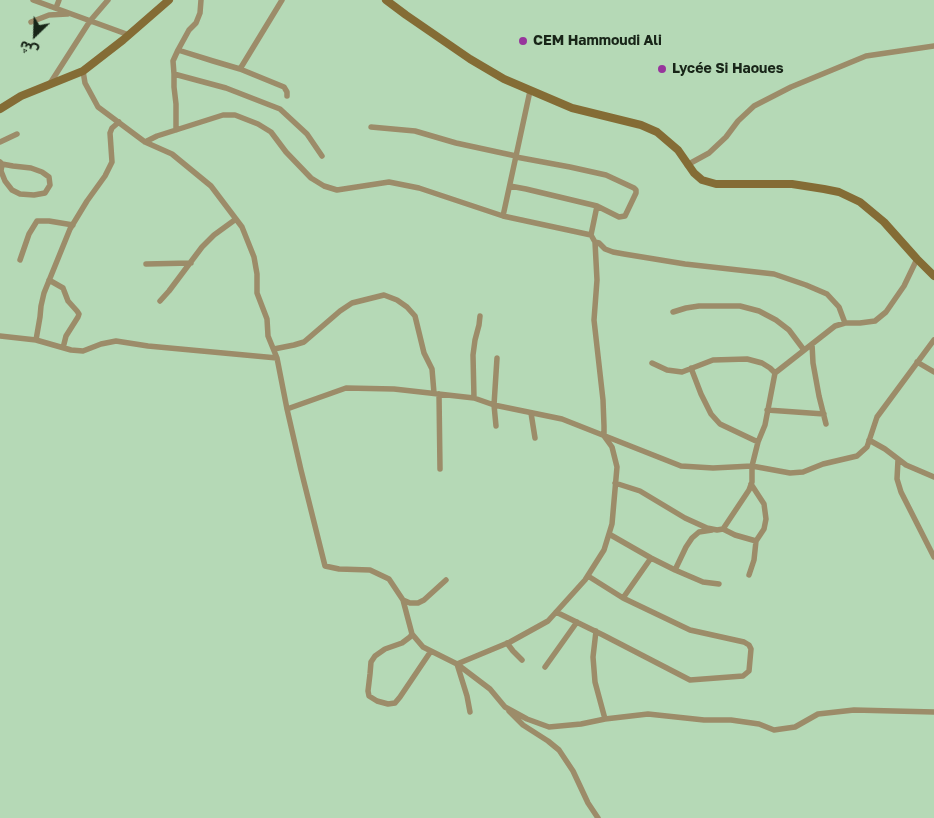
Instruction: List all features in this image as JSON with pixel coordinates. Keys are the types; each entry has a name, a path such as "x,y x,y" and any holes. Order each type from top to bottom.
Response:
{"main road":[{"path":"0,109 22,96 83,71 129,35 169,0"},
{"path":"386,0 470,59 504,79 572,108 641,125 657,132 678,150 694,173 702,180 716,184 792,184 824,188 839,192 860,202 884,222 916,260 934,276"}],"street":[{"path":"33,0 129,35"},
{"path":"56,8 59,0"},
{"path":"49,85 90,21 107,0"},
{"path":"176,130 173,61 189,30 196,23 200,13 201,0"},
{"path":"240,68 282,0"},
{"path":"31,22 50,15 72,14"},
{"path":"687,164 709,153 754,106 791,88 866,56 934,46"},
{"path":"178,50 240,68 284,88 288,96"},
{"path":"83,71 84,83 98,107 145,142 172,154 211,186 242,227 254,257 257,274 257,293 267,319 268,336 277,358 300,470 325,566 339,569 370,570 389,580 403,600 412,634 423,647 457,664 490,689 523,725 559,750 573,771 588,803 598,818"},
{"path":"174,74 226,88 280,108 306,134 322,156"},
{"path":"503,216 530,91"},
{"path":"145,142 157,136 223,115 235,115 258,124 271,132 286,152 311,178 324,186 337,190 389,182 419,188 503,216 591,235"},
{"path":"36,340 41,306 49,280 73,225 112,162 110,133 112,128 119,122"},
{"path":"371,127 415,131 456,143 606,175 636,190 636,193 625,216 619,217 597,206 510,186"},
{"path":"0,142 16,134"},
{"path":"1,163 31,168 42,172 48,177 50,185 45,193 34,195 20,194 12,190 5,181 1,171 1,163"},
{"path":"457,664 508,643 548,621 588,576 604,550 609,534 612,524 617,467 612,447 604,436 594,320 597,280 595,242 591,235 597,206"},
{"path":"160,301 170,291 202,247 214,235 236,219"},
{"path":"20,260 29,234 37,221 49,220 73,225"},
{"path":"595,242 613,252 624,254 685,264 774,274 827,294 839,308 846,323"},
{"path":"723,529 751,484 752,466 758,442 765,425 775,373 835,326 846,323 875,321 886,312 904,286 916,260"},
{"path":"146,264 190,263"},
{"path":"49,280 63,288 68,301 79,314 66,336 63,348"},
{"path":"274,349 304,342 352,303 384,295 407,306 415,316 424,353 432,369 437,393 440,469"},
{"path":"673,312 699,306 740,306 759,311 789,330 804,350"},
{"path":"474,398 473,355 480,316"},
{"path":"0,336 36,340 71,350 84,351 101,344 116,341 148,346 277,358"},
{"path":"287,409 346,388 394,389 437,393 474,398 494,405 562,419 682,466 714,468 752,466 790,473 803,472 823,464 858,456 867,447 877,417 934,340"},
{"path":"812,344 813,363 826,424"},
{"path":"496,426 494,405 497,358"},
{"path":"652,363 667,370 682,372 713,360 747,359 762,363 775,373"},
{"path":"917,362 934,372"},
{"path":"691,368 701,394 720,424 758,442"},
{"path":"767,410 824,414"},
{"path":"531,413 535,438"},
{"path":"869,440 885,449 906,465 934,477"},
{"path":"898,460 897,479 901,492 931,545 934,557"},
{"path":"615,483 640,491 685,518 714,530"},
{"path":"749,575 754,560 756,541 764,529 766,520 764,504 751,484"},
{"path":"675,570 686,547 699,532 723,529 735,535 756,541"},
{"path":"609,534 675,570 703,582 719,584"},
{"path":"623,598 652,558"},
{"path":"556,612 690,680 743,676 748,671 751,649 744,642 690,630 623,598 588,576"},
{"path":"403,600 418,604 446,580"},
{"path":"545,667 577,622"},
{"path":"596,631 593,657 595,682 605,719"},
{"path":"412,634 402,643 385,649 375,656 370,668 369,696 376,701 388,704 395,703 431,651"},
{"path":"508,643 522,660"},
{"path":"457,664 470,712"},
{"path":"506,707 528,719 549,727 648,714 704,720 731,720 759,724 774,730 795,727 818,714 854,710 934,712"}],"place":[{"name":"CEM Hammoudi Ali","path":"523,41"},
{"name":"Lycée Si Haoues","path":"662,69"}]}
